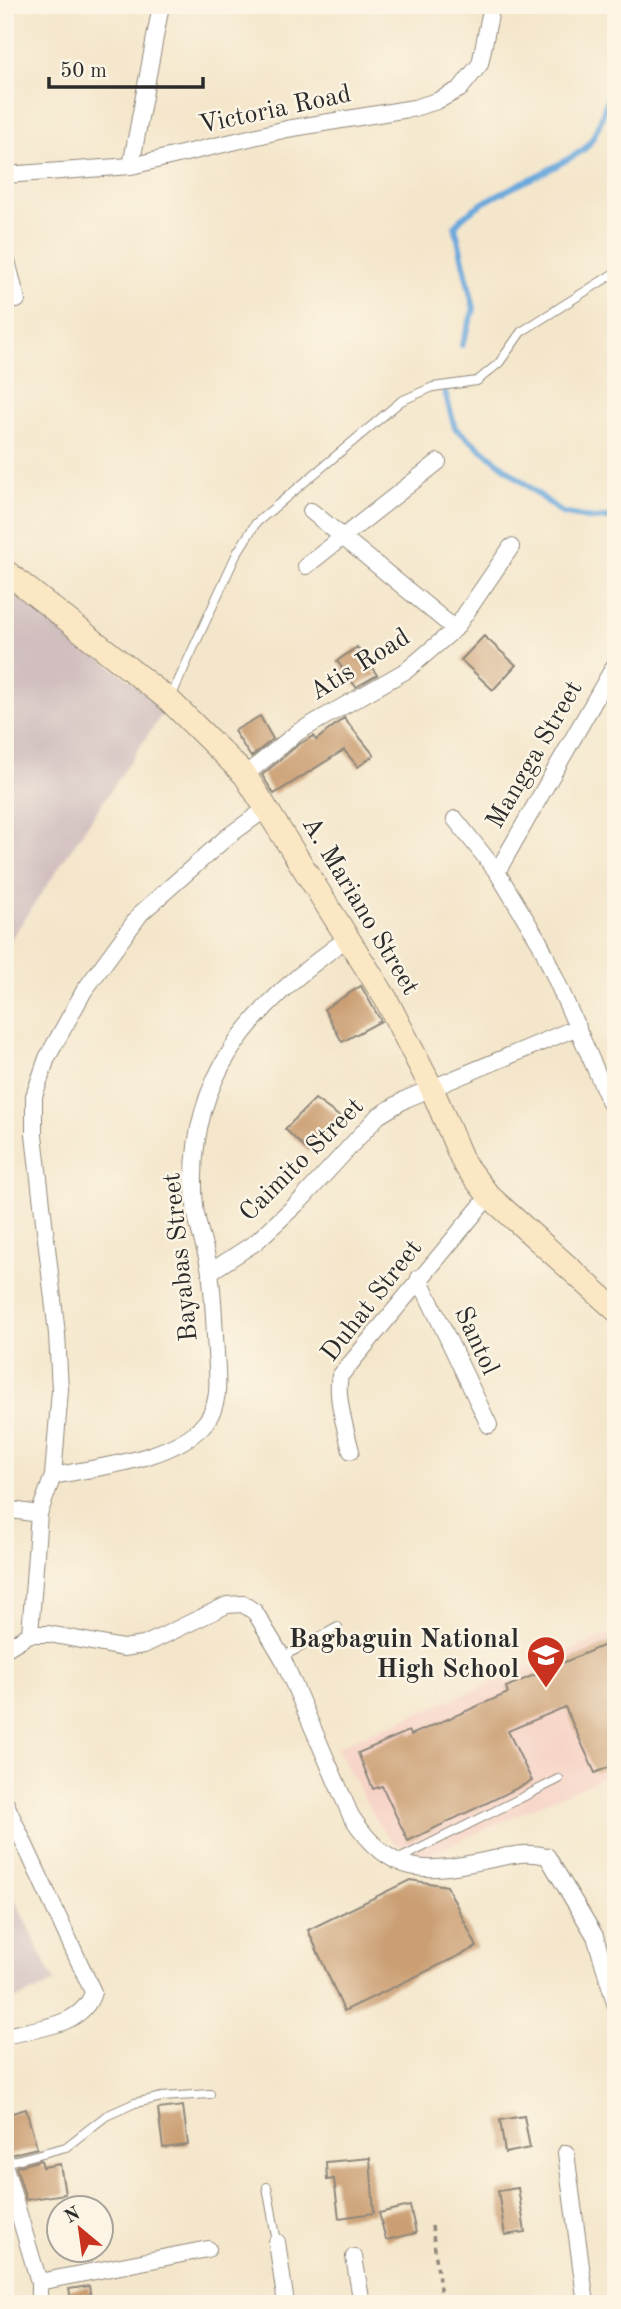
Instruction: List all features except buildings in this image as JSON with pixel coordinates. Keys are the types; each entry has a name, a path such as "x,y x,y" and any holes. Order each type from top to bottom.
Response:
{"street":[{"path":"131,166 160,5"},
{"name":"Victoria Road","path":"5,175 131,166 287,129 414,108 437,101 460,89 480,64 492,5"},
{"path":"5,253 17,300"},
{"path":"306,566 438,462"},
{"path":"311,511 455,629"},
{"name":"Atis Road","path":"244,775 298,732 407,670 455,629 511,547"},
{"name":"A. Mariano Street","path":"5,571 169,700 244,775 349,937 432,1090 464,1164 489,1196 616,1310"},
{"name":"Mangga Street","path":"497,872 615,668"},
{"path":"30,1634 39,1514 53,1476 60,1390 57,1334 34,1135 34,1096 38,1082 47,1058 84,990 141,913 228,837 267,808"},
{"name":"Mangga Street","path":"455,819 497,872 540,943 616,1116"},
{"name":"Bayabas Street","path":"53,1476 121,1464 183,1440 206,1422 218,1395 210,1272 195,1205 196,1156 205,1098 238,1037 270,1000 349,937"},
{"path":"432,1090 578,1027"},
{"name":"Caimito Street","path":"210,1272 256,1242 302,1199 378,1116 406,1099 432,1090"},
{"name":"Duhat Street","path":"351,1451 337,1387 340,1376 489,1196"},
{"name":"Santol","path":"419,1278 489,1425"},
{"path":"5,1509 39,1514"},
{"path":"5,1649 30,1634 49,1634 124,1648 144,1646 227,1605 243,1604 255,1612 282,1657 351,1816 362,1833 393,1862 414,1868 457,1867 530,1852 547,1856 595,1936 616,2006"},
{"path":"5,1802 93,1992 88,2007 73,2019 5,2036"},
{"path":"566,2152 586,2304"},
{"path":"5,2165 39,2282 39,2304"},
{"path":"277,2242 286,2304"},
{"path":"39,2282 208,2249"},
{"path":"354,2258 362,2304"}],"lane":[{"path":"169,700 237,553 256,523 401,401 433,387 477,381 499,363 521,332 616,272"},
{"path":"282,1657 338,1626"},
{"path":"393,1862 559,1779"},
{"path":"5,2165 66,2147 106,2116 135,2103 162,2097 210,2094"},
{"path":"267,2187 277,2242"}],"path":[{"path":"432,2226 442,2304"}],"shaded area":[{"path":"5,586 166,708 5,948"},
{"name":"Bagbaguin National High School","path":"616,1632 616,1771 428,1855 394,1843 377,1822 336,1747"},
{"path":"5,1880 55,1982 5,2004"}],"waterway":[{"path":"462,345 474,309 455,226 476,207 554,167 586,147 601,118 616,68"},
{"path":"445,392 455,428 562,513 593,519 616,517"}],"place":[{"name":"Bagbaguin National High School","path":"546,1689"}]}
